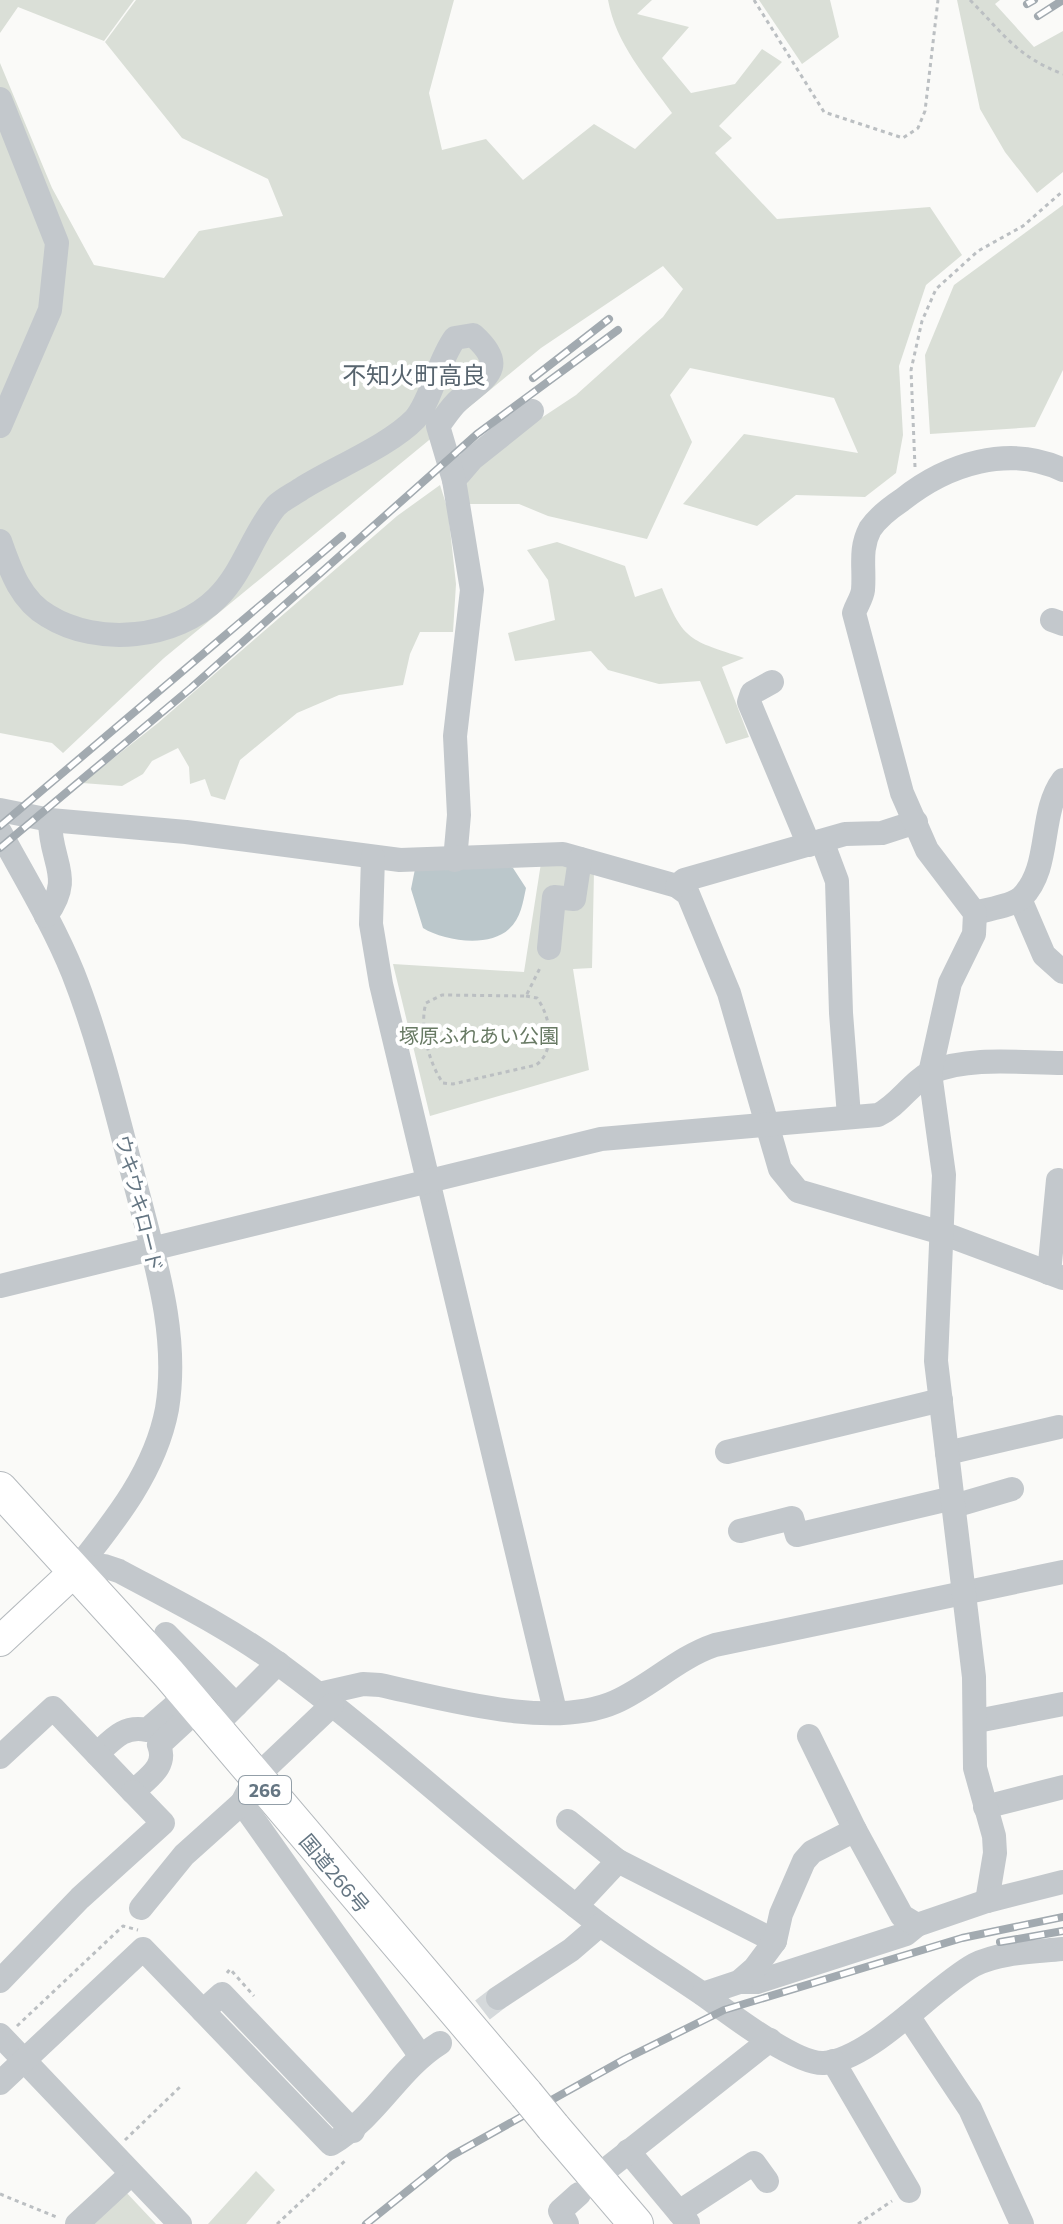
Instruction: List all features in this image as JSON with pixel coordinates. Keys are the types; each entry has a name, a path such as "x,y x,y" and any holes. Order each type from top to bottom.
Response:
{"highway":[{"name":"国道266号","path":"0,1489 75,1571 198,1695 248,1791 526,2094 636,2224"}],"main road":[{"path":"0,1641 75,1571"}],"street":[{"path":"0,99 57,243 50,310 0,426"},
{"path":"0,541 12,576 26,597 48,616 90,631 123,635 150,632 192,619 220,596 277,505 416,418 442,356 455,338 473,335 487,347 492,364 485,382 457,401 438,426 454,480 472,590 455,736 459,815 455,860"},
{"path":"454,480 472,459 532,411"},
{"path":"987,1901 995,1853 975,1768 977,1721 936,1344 943,1162 935,1130 930,1073 950,983 974,934 975,913 933,859 892,764 854,613 863,592 861,560 871,529 882,515 911,492 974,461 1019,458 1042,461 1063,470"},
{"path":"772,682 752,693 749,702 837,881 849,1116"},
{"path":"975,913 1020,899 1037,870 1053,794 1063,780"},
{"path":"0,810 50,820 186,832 373,857 455,860 563,854 677,886 688,894 723,978 770,1125 780,1169 798,1191 942,1233 1056,1276 1058,1180"},
{"path":"46,916 59,898 63,883 50,842 50,820"},
{"path":"677,886 684,880 845,834 882,833 916,822"},
{"name":"ウキウキロード","path":"0,832 46,916 72,972 100,1051 153,1250 167,1324 171,1371 166,1411 143,1477 116,1520 75,1571"},
{"path":"373,857 371,924 555,1711"},
{"path":"549,948 554,897 574,899 580,859"},
{"path":"1020,899 1044,955 1063,972"},
{"path":"0,1286 601,1139 878,1115 891,1109 930,1073 985,1064 1063,1063"},
{"path":"727,1452 941,1400"},
{"path":"947,1453 1059,1427"},
{"path":"740,1531 792,1518 797,1535 1012,1489"},
{"path":"75,1571 104,1566 119,1571 218,1625 278,1663 600,1925 770,2040 817,2063 833,2061 908,2016 946,1983 978,1964 993,1958 1063,1949"},
{"path":"140,1919 184,1855 248,1791 326,1699 363,1684 505,1712 555,1711 610,1704 695,1652 715,1645 1063,1572"},
{"path":"133,1792 159,1768 162,1753 159,1745 198,1695 218,1625"},
{"path":"169,1631 198,1695"},
{"path":"97,1754 121,1732 130,1728 147,1730 198,1695 278,1663"},
{"path":"977,1721 1063,1704"},
{"path":"0,1757 53,1708 163,1823 80,1898 0,1981"},
{"path":"809,1736 902,1916 917,1925"},
{"path":"985,1807 1063,1787"},
{"path":"0,2083 143,1949 331,2144 353,2131 430,2049 248,1791"},
{"path":"568,1821 618,1861 775,1941"},
{"path":"739,1982 775,1941 781,1914 804,1861 812,1852 855,1830"},
{"path":"576,1906 618,1861"},
{"path":"703,1994 739,1982 757,1982 906,1934 917,1925 987,1901 1063,1882"},
{"path":"498,1998 571,1950 600,1925"},
{"path":"908,2016 970,2109 1022,2224"},
{"path":"2,2037 180,2224"},
{"path":"608,2168 770,2040"},
{"path":"833,2061 909,2191"},
{"path":"628,2151 684,2218 754,2163 767,2181"},
{"path":"68,2221 131,2174"},
{"path":"567,2224 560,2211 579,2194"}],"path":[{"path":"754,0 824,112 903,138 918,128 925,111 938,0"},
{"path":"970,0 1013,48 1037,65 1063,74"},
{"path":"911,492 917,455 911,370 922,321 936,289 978,251 1023,226 1063,191"},
{"path":"526,996 549,948"},
{"path":"442,995 526,996 537,998 543,1006 550,1048 547,1057 536,1065 453,1084 443,1083 435,1072 422,1015 426,1003 442,995"},
{"path":"2,2037 123,1926 140,1919"},
{"path":"111,2153 181,2086"},
{"path":"858,2224 909,2191"},
{"path":"0,2194 68,2221"}],"green space":[{"path":"0,0 134,0 104,41 18,7 0,33"},
{"path":"136,0 454,0 429,93 442,150 486,139 523,180 594,124 635,149 672,113 625,46 608,0 652,0 637,14 689,27 662,58 691,93 735,84 762,49 782,62 719,126 732,138 715,153 777,219 930,207 962,255 926,285 899,366 903,435 896,473 865,497 796,495 757,526 683,504 744,434 858,453 834,398 690,368 670,395 692,442 647,539 548,516 519,504 464,504 448,511 456,584 453,632 420,632 410,654 403,685 339,695 297,713 240,760 225,800 211,796 205,779 190,784 189,767 178,748 152,761 143,774 122,786 82,783 158,723 397,516 440,485 448,510 463,503 468,479 484,456 576,395 663,317 683,289 663,266 541,348 164,658 63,753 52,743 0,733 0,63 52,188 94,265 164,278 199,231 283,216 268,179 182,138 105,42"},
{"path":"759,0 830,0 839,37 802,64"},
{"path":"957,0 1000,0 995,4 1034,47 1063,31 1063,172 1037,193 1005,152 980,109"},
{"path":"1063,205 1063,370 1035,427 930,434 925,355 954,285"},
{"path":"557,542 625,566 635,597 662,588 676,619 691,636 744,658 722,667 749,737 726,744 700,681 659,684 608,670 591,651 515,661 508,633 555,620 548,580 527,550"},
{"name":"塚原ふれあい公園","path":"556,862 594,871 592,968 573,969 589,1070 430,1116 393,964 524,972 541,863"},
{"path":"256,2171 275,2190 246,2224 208,2224"},
{"path":"123,2189 156,2224 88,2224"}],"shaded area":[{"path":"504,864 513,868 526,888 519,915 509,929 490,939 466,940 442,936 423,928 411,889 415,869"}],"tunnel":[{"path":"454,2032 498,1998"}],"railway":[{"path":"1027,4 1034,0"},
{"path":"1038,16 1063,0"},
{"path":"533,378 609,319"},
{"path":"0,848 191,688 477,434 618,330"},
{"path":"0,826 342,536"},
{"path":"366,2224 451,2156 625,2059 724,2010 962,1938 1063,1917"},
{"path":"1000,1942 1063,1931"}],"district":[{"name":"不知火町高良","path":"414,374"}]}
